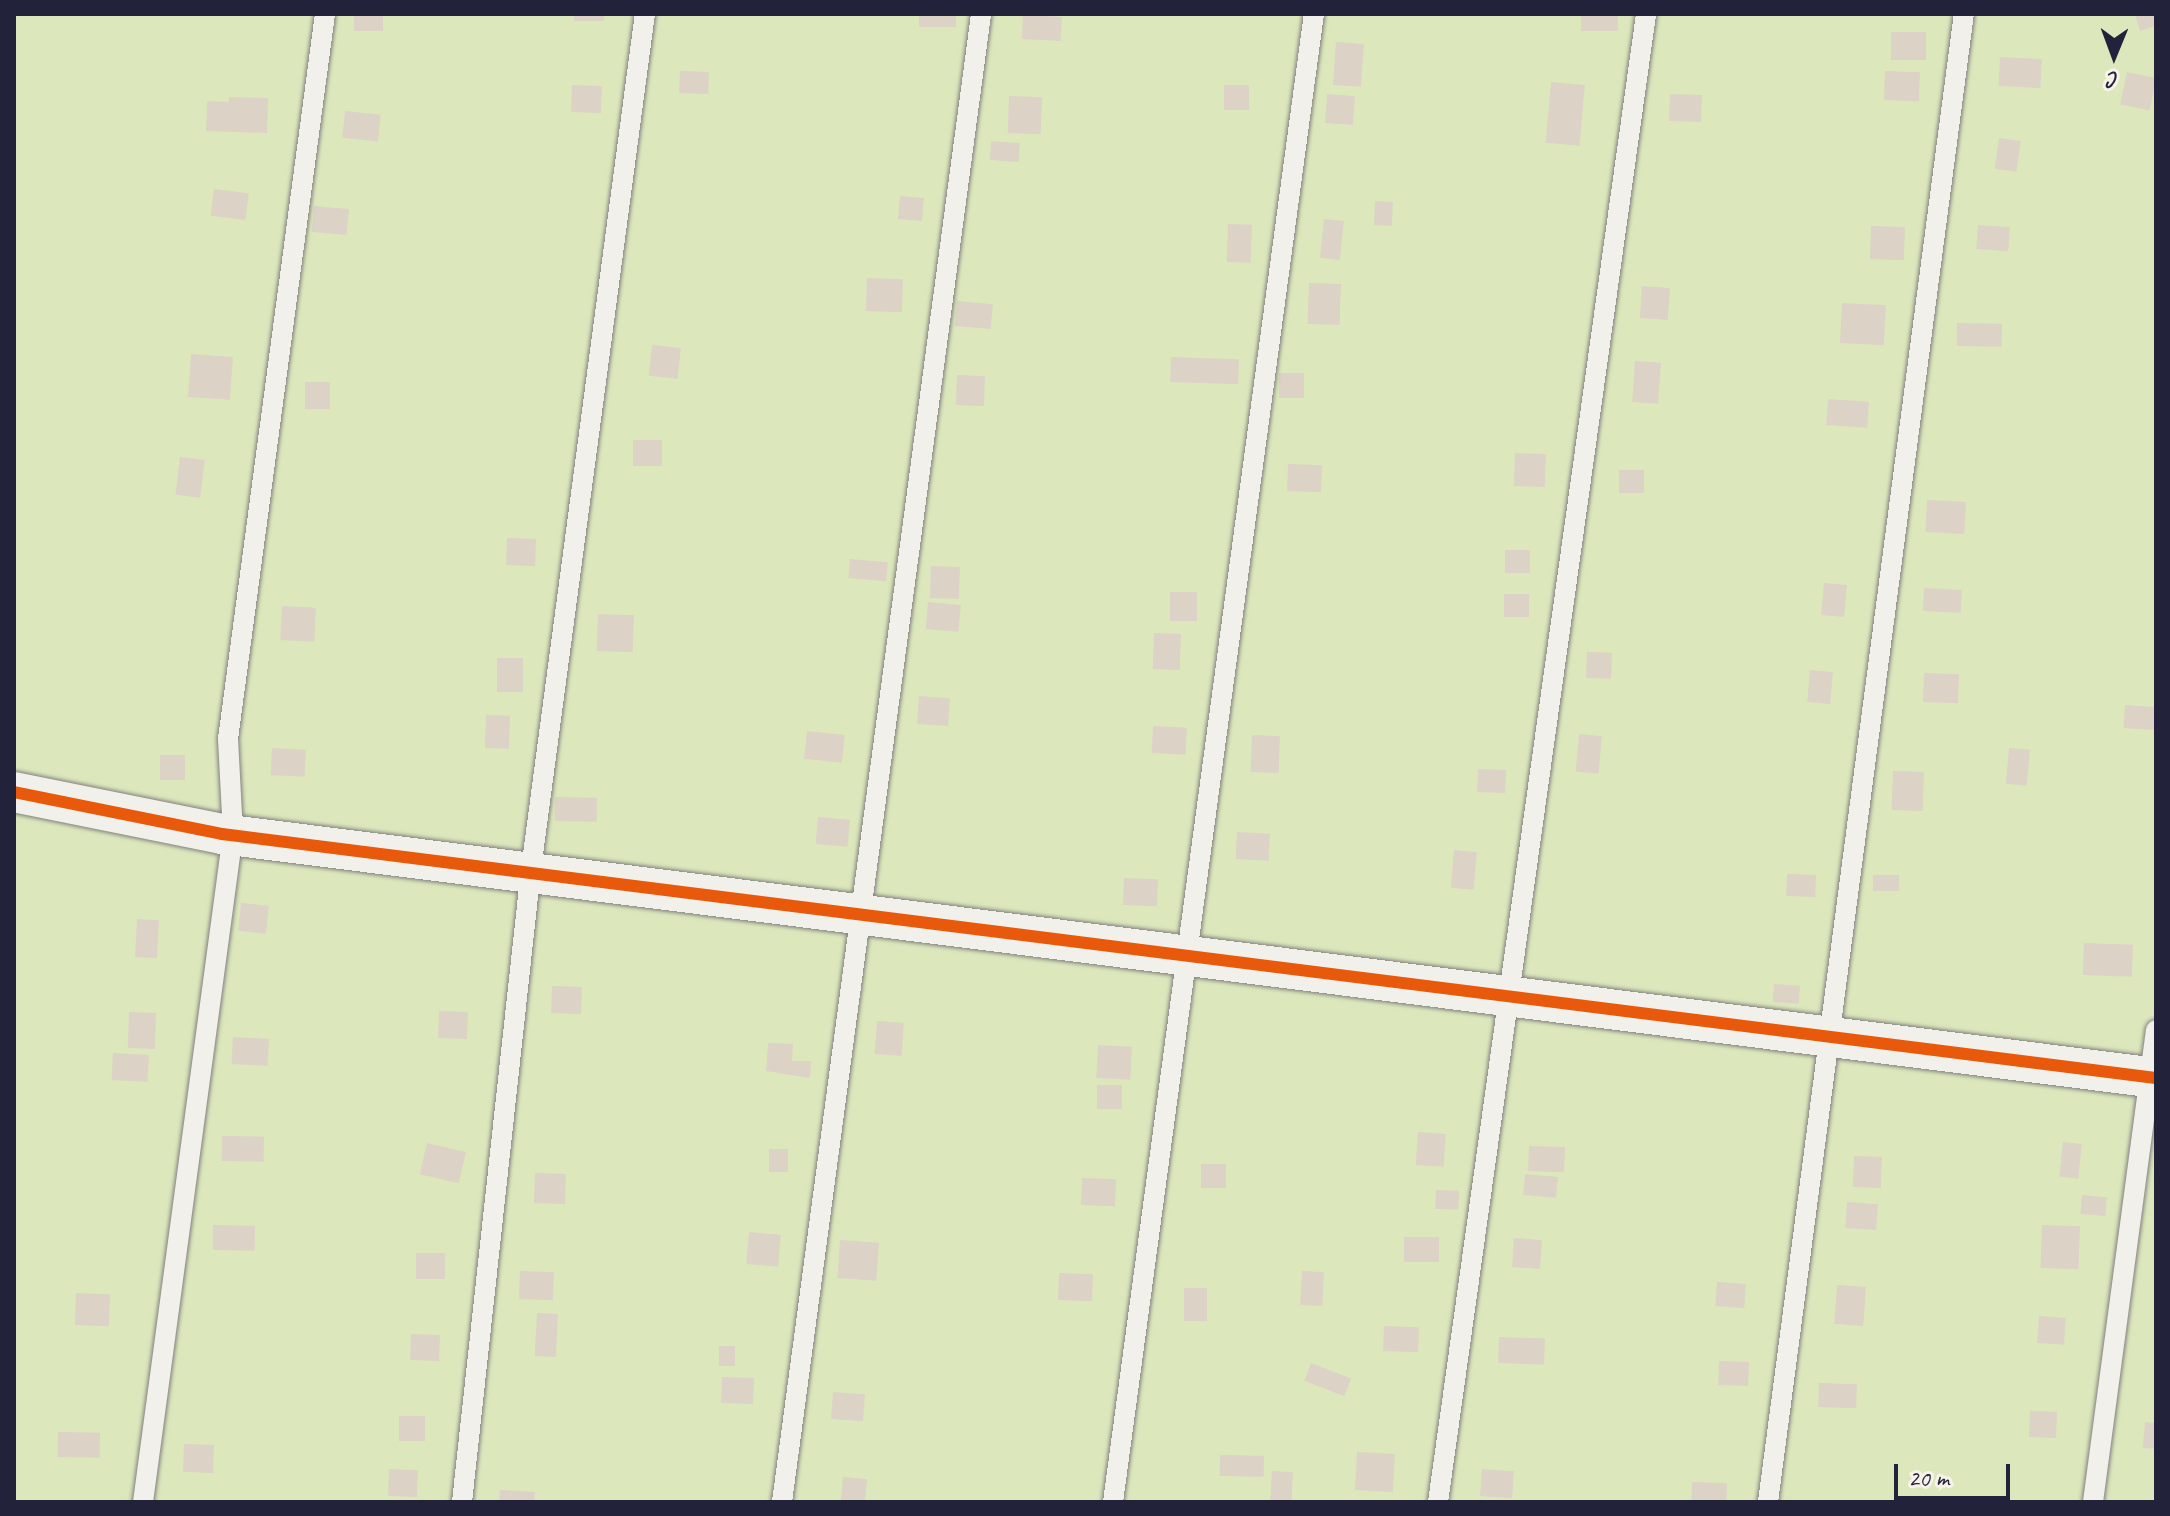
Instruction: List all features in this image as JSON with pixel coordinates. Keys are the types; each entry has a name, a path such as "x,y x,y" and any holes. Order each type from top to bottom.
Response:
{"street":[{"path":"14,792 233,834 531,869 1508,994 1829,1039 2152,1078"}],"lane":[{"path":"143,1502 233,834 228,739 325,14"},
{"path":"462,1502 531,869 645,14"},
{"path":"782,1502 981,14"},
{"path":"1113,1502 1314,14"},
{"path":"1438,1502 1646,14"},
{"path":"1768,1502 1964,14"},
{"path":"2093,1502 2156,1030"}],"green space":[{"path":"14,14 2156,14 2156,1502 14,1502"}],"building":[{"path":"354,14 383,14 383,31 354,31"},
{"path":"574,14 604,14 604,21 574,21"},
{"path":"919,14 956,14 956,27 919,27"},
{"path":"1581,14 1618,14 1618,31 1581,31"},
{"path":"2135,14 2156,14 2156,26 2140,31"},
{"path":"1023,15 1062,17 1061,41 1022,39"},
{"path":"1891,32 1926,32 1926,60 1891,60"},
{"path":"1336,42 1364,44 1361,87 1333,85"},
{"path":"2000,57 2042,59 2040,88 1998,86"},
{"path":"680,71 709,72 708,94 679,93"},
{"path":"1885,71 1920,72 1919,101 1884,100"},
{"path":"2127,72 2156,78 2149,111 2120,104"},
{"path":"1551,82 1585,85 1580,146 1546,143"},
{"path":"572,85 602,86 601,113 571,112"},
{"path":"1224,85 1249,85 1249,110 1224,110"},
{"path":"1327,94 1355,96 1353,125 1325,123"},
{"path":"1670,94 1702,95 1701,122 1669,121"},
{"path":"1009,96 1042,97 1041,134 1008,133"},
{"path":"229,97 268,98 267,133 206,131 207,101 229,102"},
{"path":"345,111 381,115 378,142 342,138"},
{"path":"1999,138 2021,141 2016,172 1995,169"},
{"path":"991,141 1020,143 1019,162 990,160"},
{"path":"214,189 249,193 245,220 211,216"},
{"path":"900,196 924,198 922,221 898,219"},
{"path":"1375,201 1393,202 1392,226 1374,225"},
{"path":"314,206 349,209 347,235 312,232"},
{"path":"1324,219 1344,221 1340,260 1320,258"},
{"path":"1228,224 1252,225 1251,263 1227,262"},
{"path":"1978,225 2010,227 2008,251 1976,249"},
{"path":"1871,226 1905,227 1904,260 1870,259"},
{"path":"867,278 903,279 902,312 866,311"},
{"path":"1309,283 1341,284 1340,325 1308,324"},
{"path":"1642,286 1670,288 1668,320 1640,318"},
{"path":"957,301 993,304 991,329 955,326"},
{"path":"1842,303 1886,305 1884,345 1840,343"},
{"path":"1957,323 2002,324 2002,347 1957,346"},
{"path":"652,345 681,348 678,379 649,376"},
{"path":"191,354 233,357 230,400 188,397"},
{"path":"1171,357 1239,359 1238,384 1170,382"},
{"path":"1635,361 1661,363 1658,404 1632,402"},
{"path":"1279,373 1304,373 1304,398 1279,398"},
{"path":"957,375 985,376 984,406 956,405"},
{"path":"305,382 330,382 330,409 305,409"},
{"path":"1828,399 1869,402 1867,428 1826,425"},
{"path":"633,440 662,440 662,466 633,466"},
{"path":"1515,453 1546,454 1545,487 1514,486"},
{"path":"180,457 205,460 200,498 175,495"},
{"path":"1288,464 1322,465 1321,492 1287,491"},
{"path":"1619,470 1644,470 1644,493 1619,493"},
{"path":"1927,500 1966,502 1964,534 1925,532"},
{"path":"507,538 536,539 535,566 506,565"},
{"path":"1505,550 1530,550 1530,573 1505,573"},
{"path":"850,559 888,562 886,581 848,578"},
{"path":"931,566 960,567 959,599 930,598"},
{"path":"1824,583 1847,585 1844,617 1821,615"},
{"path":"1924,588 1962,590 1961,613 1923,611"},
{"path":"1170,592 1197,592 1197,621 1170,621"},
{"path":"1504,594 1529,594 1529,617 1504,617"},
{"path":"928,602 961,605 959,632 926,629"},
{"path":"282,606 316,608 314,642 280,640"},
{"path":"598,614 634,615 633,652 597,651"},
{"path":"1154,633 1181,634 1180,670 1153,669"},
{"path":"1587,652 1612,653 1611,679 1586,678"},
{"path":"497,658 523,658 523,692 497,692"},
{"path":"1810,670 1833,672 1830,704 1807,702"},
{"path":"1924,673 1959,674 1958,703 1923,702"},
{"path":"919,696 950,698 948,726 917,724"},
{"path":"2125,705 2156,707 2154,730 2123,728"},
{"path":"486,715 510,716 509,749 485,748"},
{"path":"1153,726 1187,728 1186,755 1152,753"},
{"path":"807,731 845,735 842,763 804,759"},
{"path":"1579,734 1602,736 1599,774 1576,772"},
{"path":"1252,735 1280,736 1279,773 1251,772"},
{"path":"272,748 306,750 305,777 271,775"},
{"path":"2009,748 2030,750 2027,786 2006,784"},
{"path":"160,755 185,755 185,780 160,780"},
{"path":"1478,769 1506,770 1505,793 1477,792"},
{"path":"1893,771 1924,772 1923,811 1892,810"},
{"path":"555,797 597,798 597,822 555,821"},
{"path":"818,817 850,820 848,847 816,844"},
{"path":"1237,832 1270,834 1269,861 1236,859"},
{"path":"1454,850 1477,852 1474,890 1451,888"},
{"path":"1787,874 1816,875 1815,897 1786,896"},
{"path":"1873,875 1899,875 1899,891 1873,891"},
{"path":"1124,878 1158,879 1157,906 1123,905"},
{"path":"241,903 269,906 266,934 238,931"},
{"path":"137,919 159,920 157,958 135,957"},
{"path":"2084,943 2133,945 2132,977 2083,975"},
{"path":"1774,984 1800,986 1799,1004 1773,1002"},
{"path":"552,986 582,987 581,1014 551,1013"},
{"path":"439,1011 468,1012 467,1039 438,1038"},
{"path":"129,1012 156,1013 155,1049 128,1048"},
{"path":"877,1021 904,1023 902,1056 875,1054"},
{"path":"233,1037 269,1039 268,1066 232,1064"},
{"path":"768,1043 793,1044 792,1061 811,1061 810,1078 766,1071"},
{"path":"1098,1045 1132,1047 1130,1080 1096,1078"},
{"path":"113,1053 149,1055 148,1082 112,1080"},
{"path":"1097,1085 1122,1085 1122,1109 1097,1109"},
{"path":"1418,1132 1446,1134 1444,1167 1416,1165"},
{"path":"222,1136 264,1137 264,1162 222,1161"},
{"path":"2063,1142 2082,1144 2078,1179 2059,1177"},
{"path":"427,1143 466,1152 459,1183 420,1174"},
{"path":"1529,1146 1565,1147 1564,1172 1528,1171"},
{"path":"769,1149 788,1149 788,1172 769,1172"},
{"path":"1854,1156 1882,1157 1881,1188 1853,1187"},
{"path":"1201,1164 1226,1164 1226,1188 1201,1188"},
{"path":"535,1173 566,1174 565,1204 534,1203"},
{"path":"1525,1174 1558,1177 1556,1198 1523,1195"},
{"path":"1082,1178 1116,1179 1115,1206 1081,1205"},
{"path":"1436,1190 1459,1191 1458,1210 1435,1209"},
{"path":"2082,1195 2107,1197 2105,1216 2080,1214"},
{"path":"1847,1202 1878,1204 1876,1230 1845,1228"},
{"path":"213,1225 255,1226 255,1251 213,1250"},
{"path":"2042,1225 2080,1226 2078,1269 2040,1268"},
{"path":"749,1232 781,1235 778,1267 746,1264"},
{"path":"1404,1237 1439,1237 1439,1262 1404,1262"},
{"path":"1514,1238 1542,1240 1540,1269 1512,1267"},
{"path":"840,1240 879,1243 876,1281 837,1278"},
{"path":"416,1253 445,1253 445,1279 416,1279"},
{"path":"520,1271 554,1272 553,1300 519,1299"},
{"path":"1302,1271 1324,1272 1322,1306 1300,1305"},
{"path":"1059,1273 1093,1274 1092,1301 1058,1300"},
{"path":"1717,1282 1746,1284 1744,1308 1715,1306"},
{"path":"1837,1285 1866,1287 1863,1326 1834,1324"},
{"path":"1184,1288 1207,1288 1207,1321 1184,1321"},
{"path":"76,1293 110,1294 109,1326 75,1325"},
{"path":"537,1313 558,1314 556,1357 535,1356"},
{"path":"2039,1316 2066,1318 2064,1345 2037,1343"},
{"path":"1384,1326 1419,1327 1418,1352 1383,1351"},
{"path":"411,1334 440,1335 439,1361 410,1360"},
{"path":"1499,1337 1545,1339 1544,1365 1498,1363"},
{"path":"719,1346 735,1346 735,1366 719,1366"},
{"path":"1719,1361 1749,1362 1748,1386 1718,1385"},
{"path":"1311,1363 1351,1378 1344,1396 1304,1381"},
{"path":"722,1377 754,1378 753,1404 721,1403"},
{"path":"1819,1383 1857,1384 1856,1408 1818,1407"},
{"path":"833,1392 865,1394 863,1421 831,1419"},
{"path":"2030,1411 2057,1412 2056,1438 2029,1437"},
{"path":"399,1416 425,1416 425,1441 399,1441"},
{"path":"2145,1422 2156,1423 2154,1449 2143,1448"},
{"path":"58,1432 100,1433 100,1458 58,1457"},
{"path":"184,1444 214,1445 213,1473 183,1472"},
{"path":"1357,1452 1395,1454 1393,1492 1355,1490"},
{"path":"1220,1455 1264,1456 1264,1477 1220,1476"},
{"path":"389,1469 418,1470 417,1497 388,1496"},
{"path":"1482,1469 1514,1471 1512,1498 1480,1496"},
{"path":"1272,1471 1293,1472 1291,1502 1270,1502"},
{"path":"843,1477 867,1479 865,1502 841,1502"},
{"path":"1692,1482 1727,1483 1726,1502 1691,1502"},
{"path":"500,1490 535,1492 534,1502 499,1502"}],"cycle path":[{"path":"14,792 222,834 2156,1078"}]}
